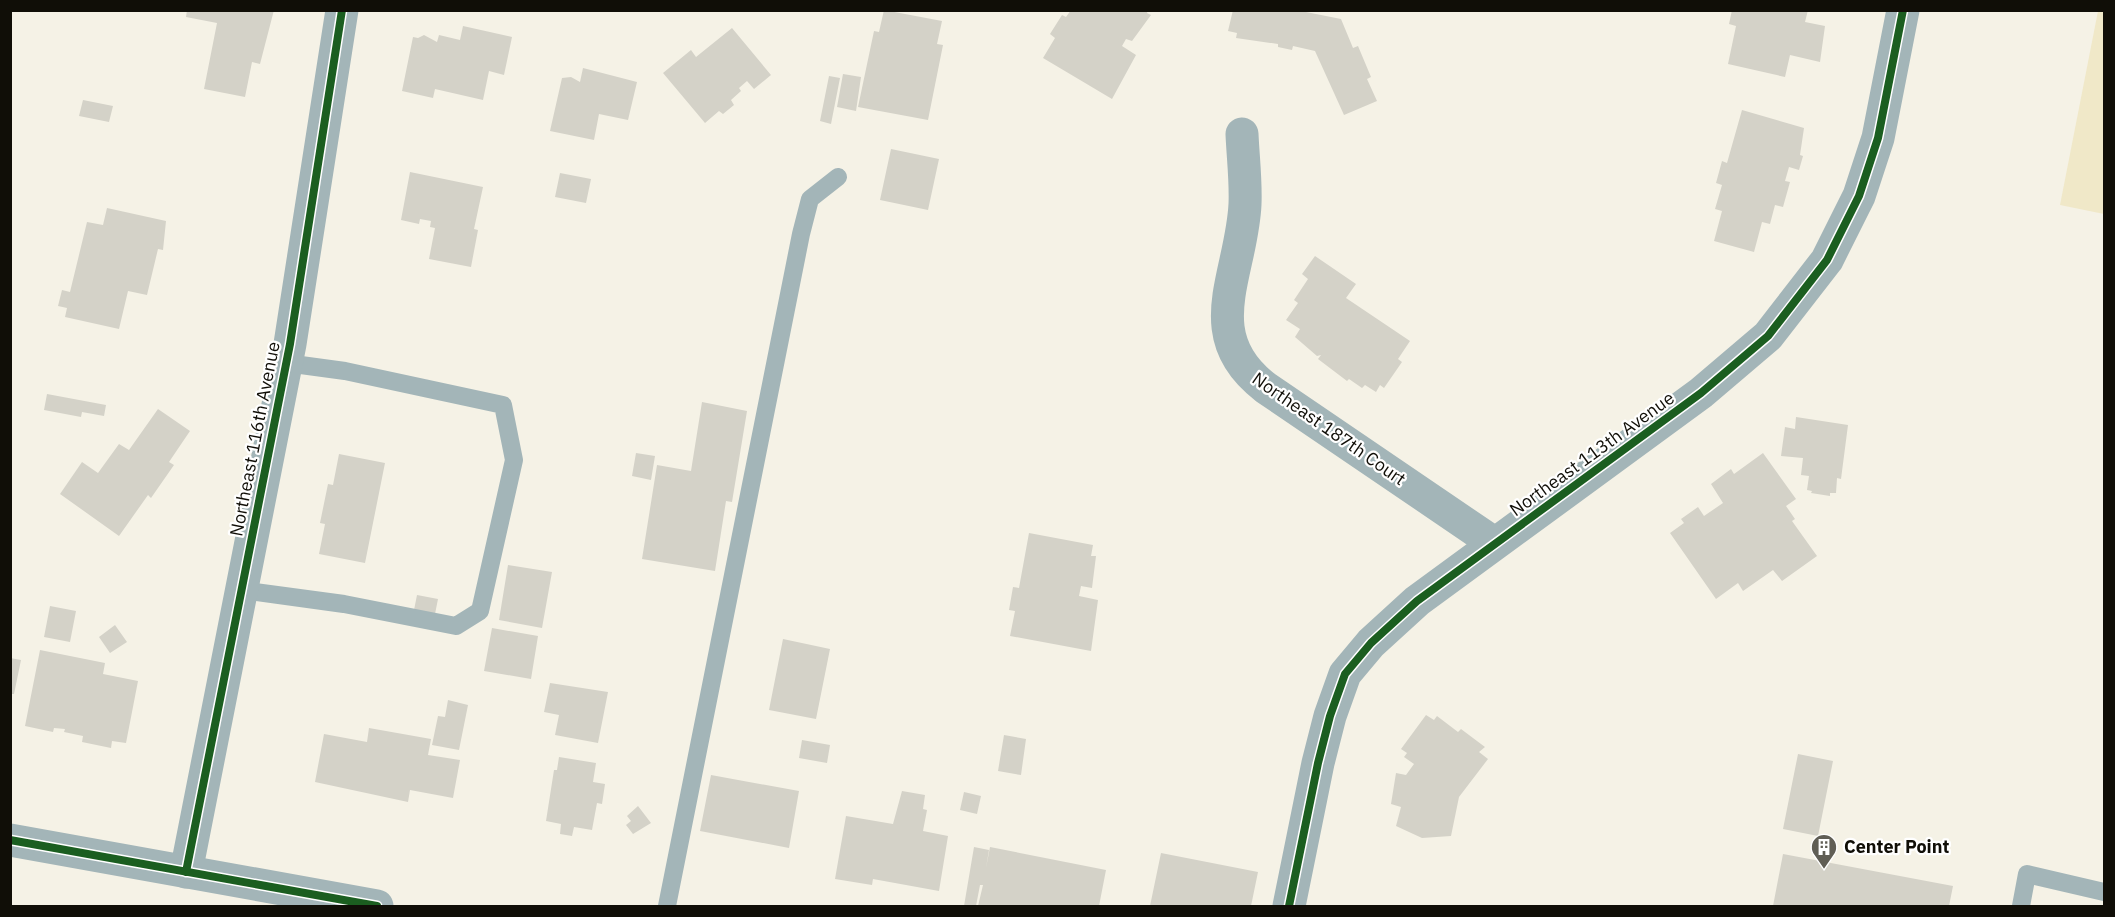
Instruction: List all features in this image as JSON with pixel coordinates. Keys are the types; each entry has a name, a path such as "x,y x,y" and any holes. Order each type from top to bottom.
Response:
{"street":[{"name":"Northeast 116th Avenue","path":"186,872 285,363 342,10"},
{"name":"Northeast 113th Avenue","path":"1289,906 1321,751 1330,716 1346,674 1387,627 1494,543 1727,373 1768,336 1827,260 1869,166 1878,138 1903,10"},
{"name":"Northeast 187th Court","path":"1242,134 1245,205 1226,320 1232,350 1239,363 1266,388 1494,543"},
{"path":"10,840 377,906"}],"lane":[{"path":"666,906 801,234 810,199 838,177"},
{"path":"241,591 344,604 456,626 480,611 514,460 503,405 345,371 285,363"},
{"path":"2021,906 2027,874 2104,892"}],"shaded area":[{"path":"2098,11 2104,11 2104,214 2060,205"}],"building":[{"path":"187,10 274,10 260,64 252,62 245,97 204,89 217,23 186,17"},
{"path":"884,10 942,21 937,44 943,45 928,120 858,107 874,31 879,32"},
{"path":"1071,10 1148,10 1147,13 1151,15 1132,41 1126,39 1122,46 1136,55 1112,99 1043,58 1055,38 1050,34 1062,15 1066,17"},
{"path":"1233,10 1296,10 1341,19 1353,48 1358,46 1371,77 1367,79 1377,101 1344,115 1315,51 1293,46 1292,50 1278,47 1278,44 1236,38 1237,33 1228,31"},
{"path":"1732,10 1808,10 1805,22 1825,26 1820,62 1790,55 1785,77 1728,64 1736,26 1729,24"},
{"path":"463,26 512,37 504,75 489,71 483,100 435,89 433,98 402,91 413,37 418,38 424,35 437,42 439,35 460,40"},
{"path":"732,28 771,75 754,89 747,81 739,88 741,91 731,100 734,105 723,114 719,111 705,123 663,73 691,50 696,57"},
{"path":"583,68 637,82 628,120 599,114 594,140 550,131 562,78 571,77 580,82"},
{"path":"843,74 861,77 856,111 837,107"},
{"path":"829,76 840,78 831,124 820,121"},
{"path":"83,100 113,106 109,122 79,116"},
{"path":"1742,110 1804,128 1800,155 1803,156 1799,170 1789,167 1785,181 1790,182 1783,207 1775,205 1770,224 1762,222 1754,252 1714,241 1722,211 1715,209 1722,185 1716,183 1722,161 1727,163"},
{"path":"891,149 939,159 928,210 880,200"},
{"path":"410,172 483,187 474,229 478,230 471,267 429,259 435,228 430,227 431,221 420,219 419,224 401,220"},
{"path":"560,173 591,179 586,203 555,197"},
{"path":"107,208 166,221 163,250 158,249 147,295 128,291 119,329 65,317 67,308 58,306 62,290 70,292 87,222 103,225"},
{"path":"1315,256 1356,284 1346,298 1410,341 1398,359 1402,362 1384,388 1380,385 1376,392 1365,385 1362,388 1349,379 1347,381 1318,359 1321,355 1317,356 1295,337 1300,329 1286,320 1298,303 1294,300 1308,279 1302,274"},
{"path":"47,394 106,405 104,416 82,412 81,417 44,410"},
{"path":"702,402 747,411 732,502 726,501 715,571 642,559 657,465 691,471"},
{"path":"158,409 190,431 169,462 174,465 151,498 148,495 119,536 60,494 82,462 98,473 119,444 129,450"},
{"path":"1796,417 1848,425 1841,479 1837,478 1836,493 1830,493 1830,496 1811,493 1812,491 1807,490 1809,476 1801,475 1803,458 1781,456 1785,427 1795,429"},
{"path":"636,453 655,456 651,480 632,476"},
{"path":"1763,453 1796,499 1786,506 1795,519 1792,521 1817,556 1782,581 1773,570 1743,591 1738,583 1716,599 1670,533 1684,523 1681,519 1698,507 1704,516 1723,503 1711,484 1731,469 1734,474"},
{"path":"339,454 385,463 365,563 319,554 325,524 320,523 328,484 333,485"},
{"path":"1029,533 1093,545 1091,556 1096,556 1092,588 1081,586 1079,596 1098,600 1091,651 1010,636 1015,611 1009,610 1013,587 1019,588"},
{"path":"508,565 552,572 542,628 499,620"},
{"path":"417,595 438,599 435,614 414,610"},
{"path":"50,606 76,611 70,642 44,637"},
{"path":"115,625 127,642 110,653 99,637"},
{"path":"492,628 538,636 531,679 484,671"},
{"path":"783,639 830,649 816,719 769,710"},
{"path":"40,650 105,663 103,674 138,681 126,743 112,741 111,748 82,742 83,736 64,732 65,729 54,728 53,732 25,726"},
{"path":"10,658 21,660 14,694 10,694"},
{"path":"550,683 608,692 598,743 555,735 559,715 544,712"},
{"path":"448,700 468,705 459,750 432,745 438,716 445,717"},
{"path":"1426,715 1434,720 1437,716 1458,732 1461,729 1485,747 1479,752 1488,759 1459,797 1451,836 1422,838 1396,826 1401,807 1391,804 1396,773 1406,775 1414,764 1404,757 1407,753 1401,749"},
{"path":"369,728 431,739 428,755 460,760 453,798 410,790 408,802 315,782 324,734 367,742"},
{"path":"1004,735 1026,739 1021,775 998,771"},
{"path":"802,740 830,745 827,763 799,758"},
{"path":"1798,754 1833,761 1818,836 1783,829"},
{"path":"559,757 596,763 593,782 605,784 602,804 597,803 592,830 574,827 572,836 560,834 561,824 546,821 554,770 557,770"},
{"path":"711,775 799,791 789,848 700,831"},
{"path":"902,791 925,795 923,809 927,810 923,831 948,836 939,891 873,879 872,885 835,879 846,816 893,824"},
{"path":"964,792 981,796 977,814 960,810"},
{"path":"638,806 651,823 633,834 626,825 631,821 627,816"},
{"path":"974,847 989,850 986,868 990,847 1106,870 1099,906 978,906 983,885 980,885 976,906 964,906"},
{"path":"1161,853 1258,872 1251,906 1150,906"},
{"name":"Center Point","path":"1783,854 1953,886 1949,906 1773,906"}],"cycle path":[{"path":"186,872 290,344 342,10"},
{"path":"1289,906 1318,763 1330,716 1345,674 1371,643 1417,601 1701,393 1768,336 1827,260 1859,196 1878,138 1903,10"},
{"path":"10,840 377,906"}],"place":[{"name":"Center Point","path":"1824,870"}]}
